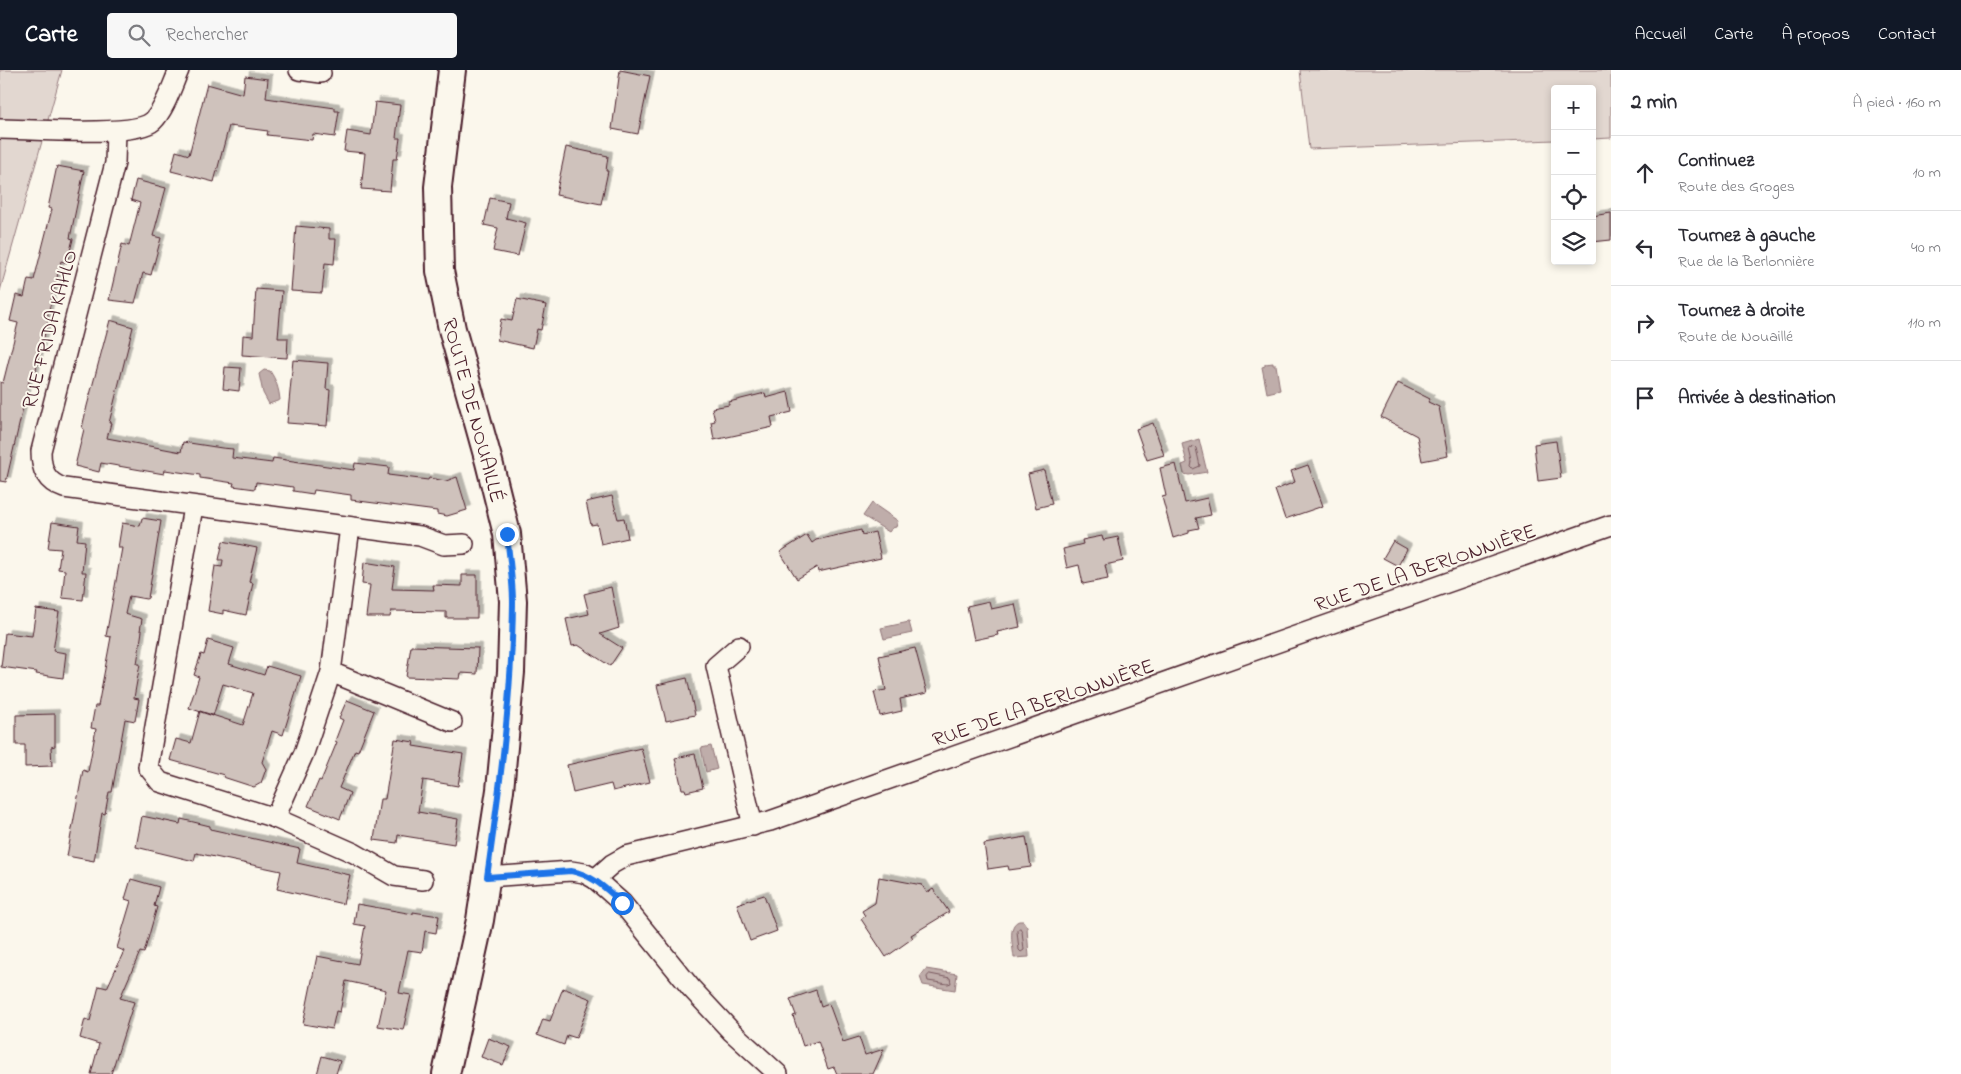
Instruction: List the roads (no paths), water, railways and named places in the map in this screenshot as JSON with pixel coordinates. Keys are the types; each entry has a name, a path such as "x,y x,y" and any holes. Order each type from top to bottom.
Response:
{"street":[{"path":"0,129 116,131 136,129 152,123 159,113 179,70"},
{"path":"299,70 321,73"},
{"name":"ROUTE DE NOUAILLÉ","path":"446,1074 480,920 500,790 510,672 513,601 507,534 452,329 440,271 438,187 452,70"},
{"name":"RUE FRIDA KAHLO","path":"116,131 115,163 41,451 41,465 47,477 54,485 64,488 193,507 420,536 444,545 464,544"},
{"path":"193,507 148,767 160,782 275,818 354,853 394,876 423,880"},
{"name":"RUE DE LA BERLONNIÈRE","path":"595,879 612,864 626,856 770,822 1611,525"},
{"path":"275,818 304,753 331,672 350,527"},
{"path":"738,646 716,666 753,826"},
{"path":"331,672 452,722"},
{"path":"487,877 571,871 584,873 595,879 622,903 691,988 732,1032 778,1074"}],"water":[{"path":"1273,363 1273,365 1276,365 1280,390 1267,393 1262,367 1265,364"},
{"path":"264,370 270,371 272,374 280,396 280,400 269,404 263,393 259,374"},
{"path":"1199,439 1207,472 1184,474 1182,465 1187,463 1182,444"},
{"path":"872,503 898,521 896,527 892,528 889,532 863,516"},
{"path":"909,622 912,633 884,639 881,628"},
{"path":"711,746 717,769 706,772 701,748"},
{"path":"1023,921 1027,927 1029,957 1014,958 1012,932 1015,923"},
{"path":"926,969 957,974 955,990 923,985 920,977"}]}
